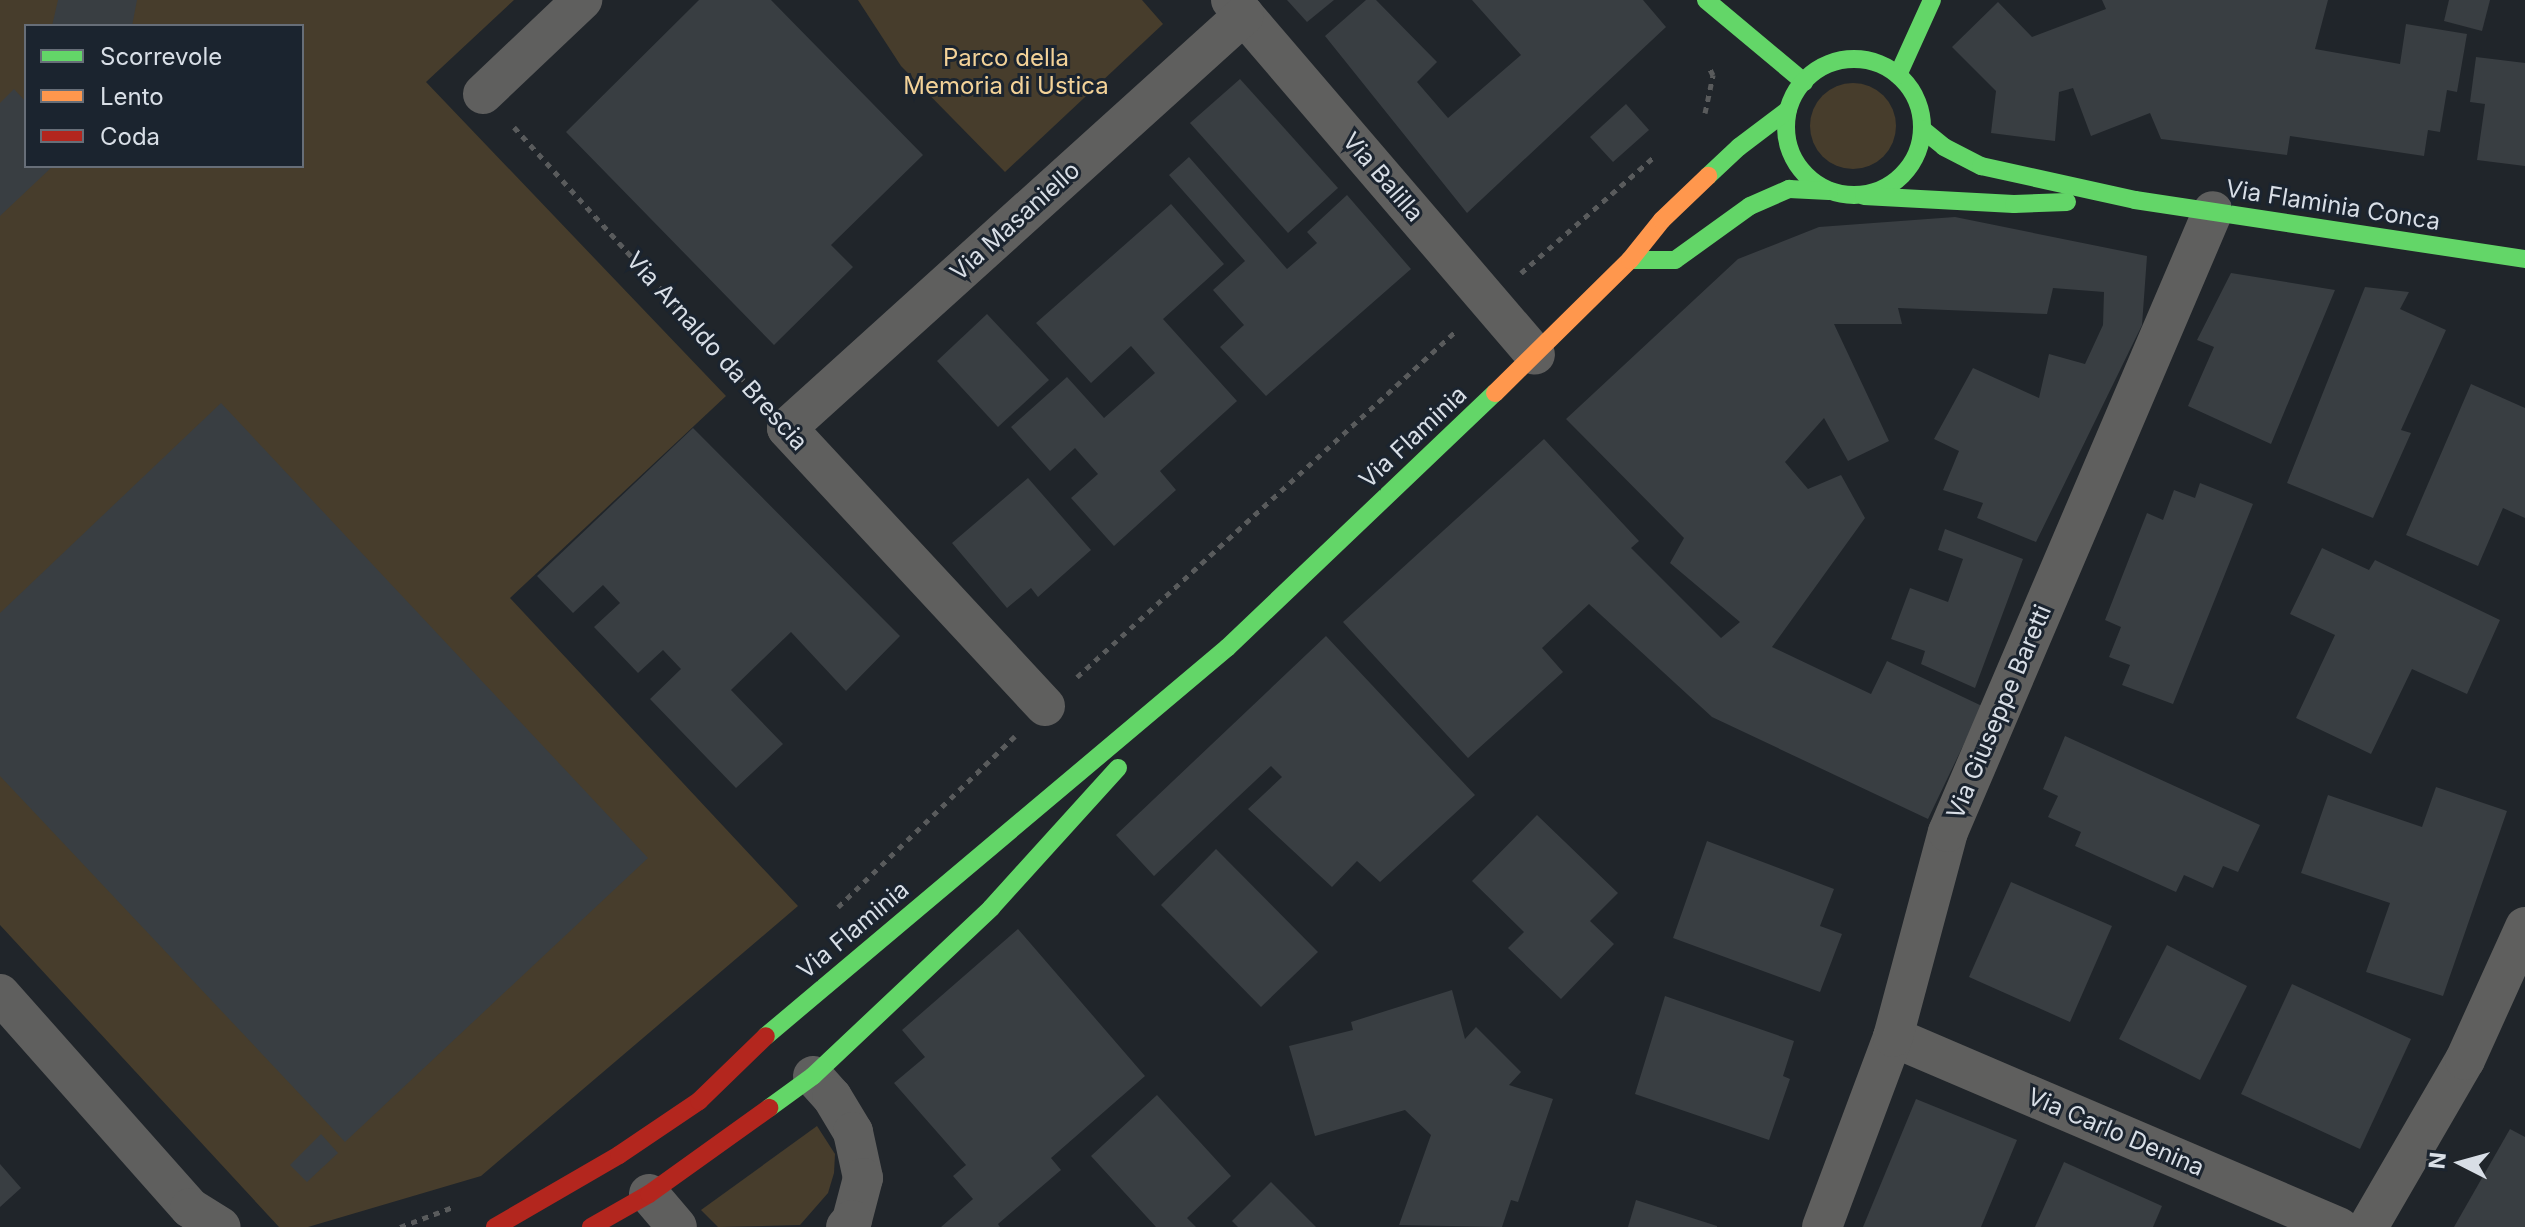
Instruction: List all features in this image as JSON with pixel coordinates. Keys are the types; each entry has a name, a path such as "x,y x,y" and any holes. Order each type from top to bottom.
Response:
{"street":[{"path":"483,94 582,0"},
{"path":"1706,0 1804,82"},
{"path":"1898,75 1932,0"},
{"name":"Via Balilla","path":"1238,7 1535,355"},
{"name":"Via Masaniello","path":"787,428 1238,7"},
{"path":"1630,260 1675,260 1750,206 1789,189 1837,193 1869,194 1898,178 1917,151 1922,129 1916,99 1898,75 1883,65 1849,59 1824,66 1804,82 1788,110 1786,130 1799,167 1812,181 1837,193"},
{"name":"Via Flaminia","path":"495,1227 619,1155 699,1101 797,1007 1227,648 1535,355 1630,260 1671,211 1739,147 1788,110"},
{"name":"Via Flaminia Conca","path":"1922,129 1944,147 1981,166 2135,200 2525,259"},
{"name":"Via Flaminia Conca","path":"1837,193 2014,204 2135,200"},
{"name":"Via Giuseppe Baretti","path":"1822,1227 1893,1037 1948,832 2213,211"},
{"name":"Via Arnaldo da Brescia","path":"787,428 1045,706"},
{"name":"Via Flaminia","path":"591,1227 649,1194 813,1076 991,908 1227,648"},
{"path":"2368,1227 2465,1060 2525,927"},
{"path":"0,994 163,1175 195,1222"},
{"name":"Via Carlo Denina","path":"1893,1037 2339,1227"},
{"path":"813,1076 832,1097 853,1132 863,1178 852,1220 846,1227"},
{"path":"649,1194 677,1227"}],"path":[{"path":"1694,123 1706,112 1713,75 1707,61"},
{"name":"Via Arnaldo da Brescia","path":"483,94 787,428"},
{"path":"835,909 1045,706 1489,301 1658,154"},
{"path":"400,1227 457,1206"}],"green space":[{"path":"0,0 514,0 426,82 726,396 510,598 798,906 481,1176 308,1227 279,1227 0,925"},
{"name":"Parco della Memoria di Ustica","path":"858,0 1142,0 1163,24 1005,172 901,66"},
{"path":"1853,83 1877,90 1889,102 1896,126 1889,150 1877,162 1853,169 1829,162 1817,150 1810,126 1817,102 1829,90"},
{"path":"817,1126 835,1154 834,1173 828,1193 800,1225 718,1227 701,1210"}],"building":[{"path":"58,0 137,0 132,24 52,24"},
{"path":"699,0 771,0 923,155 831,245 853,267 774,345 566,132"},
{"path":"1287,0 1334,0 1307,22"},
{"path":"1366,0 1376,0 1437,62 1417,82 1448,118 1521,55 1472,0 1643,0 1666,27 1467,213 1325,36"},
{"path":"2102,0 2328,0 2315,49 2400,64 2406,24 2467,34 2457,92 2447,90 2440,132 2428,130 2424,156 2290,136 2287,155 2161,139 2150,113 2091,136 2073,88 2059,92 2055,141 1991,133 1996,91 1952,47 1998,2 2032,37 2106,9"},
{"path":"2449,0 2490,0 2482,31 2444,21"},
{"path":"2476,57 2525,63 2525,166 2477,160 2485,104 2470,102"},
{"path":"1240,79 1338,188 1288,233 1190,123"},
{"path":"14,89 24,100 24,168 51,168 0,216 0,103"},
{"path":"1626,104 1649,130 1613,162 1590,137"},
{"path":"1189,157 1287,269 1317,243 1307,232 1347,195 1411,269 1266,396 1220,347 1244,325 1213,290 1245,261 1169,175"},
{"path":"1171,204 1224,264 1163,319 1237,401 1160,471 1176,490 1114,546 1071,498 1098,474 1075,448 1050,471 1011,427 1067,377 1104,418 1155,373 1131,346 1091,383 1036,323"},
{"path":"1955,217 2147,256 2142,325 2036,542 1977,518 1983,503 1943,490 1959,451 1934,439 1973,368 2039,398 2049,354 2085,364 2103,325 2104,292 2053,288 2047,314 1898,308 1902,324 1834,324 1889,441 1848,461 1824,418 1785,462 1808,489 1841,475 1865,518 1772,647 1871,694 1887,661 1982,706 1928,819 1712,717 1589,604 1542,648 1563,672 1468,758 1343,622 1544,439 1639,541 1631,548 1721,638 1740,622 1670,563 1684,538 1566,419 1738,259 1819,227"},
{"path":"2231,273 2335,290 2271,444 2188,406 2214,347 2197,340"},
{"path":"2365,287 2409,292 2400,309 2446,330 2401,430 2411,433 2373,518 2287,483"},
{"path":"987,314 1049,380 998,427 937,361"},
{"path":"2471,384 2525,408 2525,518 2503,508 2478,566 2406,535"},
{"path":"221,403 648,858 345,1142 0,776 0,613"},
{"path":"693,428 900,636 846,691 791,632 731,690 783,744 736,788 650,699 681,669 663,650 638,673 594,627 620,603 603,585 573,613 537,576"},
{"path":"1028,478 1091,550 1038,597 1031,588 1007,608 952,543"},
{"path":"2200,483 2253,504 2173,704 2122,685 2130,665 2109,657 2121,627 2105,620 2147,513 2163,520 2174,490 2195,498"},
{"path":"1945,529 2023,559 1975,688 1921,664 1925,651 1891,639 1910,588 1948,602 1963,559 1938,550"},
{"path":"2322,548 2369,570 2375,560 2500,620 2467,694 2412,669 2371,754 2296,718 2335,635 2290,614"},
{"path":"1326,636 1475,795 1380,882 1357,861 1332,887 1248,809 1282,777 1271,766 1154,876 1116,835"},
{"path":"2065,736 2260,825 2238,872 2223,866 2213,888 2184,875 2176,892 2075,846 2081,832 2048,817 2058,796 2043,789"},
{"path":"2436,787 2507,811 2443,996 2366,972 2390,903 2301,873 2328,795 2422,827"},
{"path":"1537,815 1618,893 1590,921 1614,944 1561,999 1508,948 1524,932 1472,881"},
{"path":"1707,841 1834,889 1820,926 1842,934 1820,992 1673,938"},
{"path":"1216,849 1318,952 1261,1007 1161,905"},
{"path":"2011,882 2112,926 2070,1022 1969,977"},
{"path":"1018,929 1145,1076 1051,1158 1061,1170 998,1224 1000,1227 941,1227 973,1199 953,1176 966,1165 894,1083 925,1057 902,1030"},
{"path":"2167,945 2247,986 2200,1080 2119,1039"},
{"path":"2292,984 2411,1039 2360,1149 2241,1094"},
{"path":"1452,990 1465,1039 1476,1027 1521,1072 1509,1085 1553,1099 1518,1202 1511,1200 1502,1227 1399,1225 1431,1135 1405,1110 1315,1136 1289,1046 1353,1030 1351,1022"},
{"path":"1665,996 1794,1041 1783,1076 1790,1079 1769,1140 1635,1094"},
{"path":"1157,1095 1231,1176 1187,1218 1196,1227 1156,1227 1091,1156"},
{"path":"1916,1099 2017,1140 1981,1227 1863,1227"},
{"path":"2510,1129 2525,1137 2525,1227 2454,1227"},
{"path":"321,1134 338,1153 307,1182 290,1165"},
{"path":"2064,1162 2162,1206 2153,1227 2035,1227"},
{"path":"0,1164 21,1188 0,1207"},
{"path":"1271,1182 1316,1227 1238,1227 1232,1221"},
{"path":"1636,1200 1717,1226 1717,1227 1628,1227"}],"traffic: fast":[{"path":"1706,0 1804,82"},
{"path":"1898,75 1932,0"},
{"path":"1854,59 1880,64 1902,79 1917,101 1922,127 1917,153 1902,175 1880,190 1854,195 1828,190 1806,175 1791,153 1786,127 1791,101 1806,79 1828,64 1854,59"},
{"path":"1708,176 1739,147 1788,110"},
{"path":"1922,129 1944,147 1981,166 2135,200 2525,259"},
{"path":"1630,260 1675,260 1750,206 1789,189 1829,191"},
{"path":"1864,196 2014,204 2067,202"},
{"path":"766,1036 1227,648 1495,393"},
{"path":"769,1108 813,1076 991,908 1118,768"}],"traffic: slow":[{"path":"1495,393 1630,260 1662,220 1708,176"}],"traffic: jam":[{"path":"495,1227 619,1155 699,1101 766,1036"},
{"path":"591,1227 649,1194 769,1108"}]}
